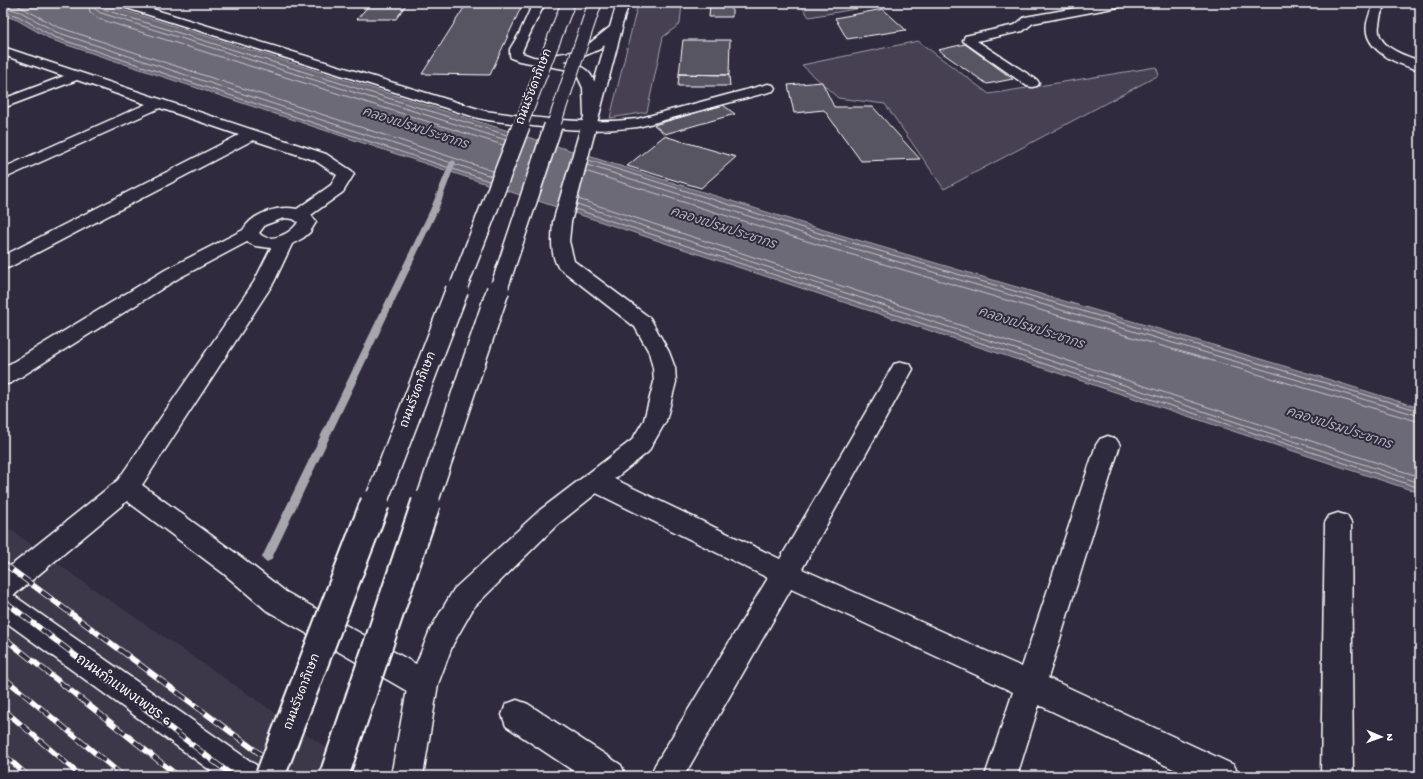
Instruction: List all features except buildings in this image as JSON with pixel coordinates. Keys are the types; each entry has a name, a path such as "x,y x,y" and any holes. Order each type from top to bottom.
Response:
{"street":[{"path":"121,3 483,115 590,121 614,126 638,124 768,88"},
{"path":"539,3 525,34 516,49 516,55 522,59 562,65 584,72 589,85 590,121"},
{"name":"ถนนรัชดาภิเษก","path":"270,776 568,3"},
{"path":"334,776 595,3"},
{"path":"407,776 422,684 440,639 464,598 549,518 640,446 655,421 665,382 664,368 659,352 644,323 565,263 560,241 562,222 623,3"},
{"path":"1032,82 968,39 1019,28 1029,20 1124,3"},
{"path":"1365,3 1381,5 1372,23 1372,37 1381,48 1418,64"},
{"path":"525,34 523,50 526,54 536,57 553,58 569,56 585,51 595,46 616,28"},
{"path":"4,52 320,157 346,174 337,188 300,215"},
{"path":"3,104 76,76"},
{"path":"3,174 159,103"},
{"path":"3,263 252,134"},
{"path":"3,378 172,274 250,233 252,228 257,223 265,218 284,213 300,215 305,218 307,222 306,227 301,232 284,241 264,243 252,238 250,233"},
{"path":"3,588 127,487 264,282 284,241"},
{"path":"666,776 785,574 902,369"},
{"path":"1001,776 1108,445"},
{"path":"595,481 785,574 1030,685 1223,776"},
{"path":"127,487 276,601 422,684"},
{"path":"1337,776 1338,523"},
{"name":"ถนนกำแพงเพชร 6","path":"3,604 245,776"},
{"path":"517,716 610,776"}],"shaded area":[{"path":"638,3 682,3 680,24 663,37 647,112 610,118"},
{"path":"799,3 882,3 884,4 809,17"},
{"path":"918,41 989,94 1156,67 1159,75 944,189 885,104 838,98 802,65"},
{"path":"3,524 79,579 368,776 3,776"}],"water":[{"name":"คลองเปรมประชากร","path":"3,3 97,3 139,15 824,230 1321,377 1420,408 1420,493 52,40 17,20 3,15"}],"waterway":[{"path":"267,557 434,210 453,162"}],"railway":[{"path":"3,563 290,776"},
{"path":"3,600 233,776"},
{"path":"3,637 178,776"},
{"path":"3,677 123,776"},
{"path":"3,709 81,776"},
{"path":"3,754 28,776"}]}
